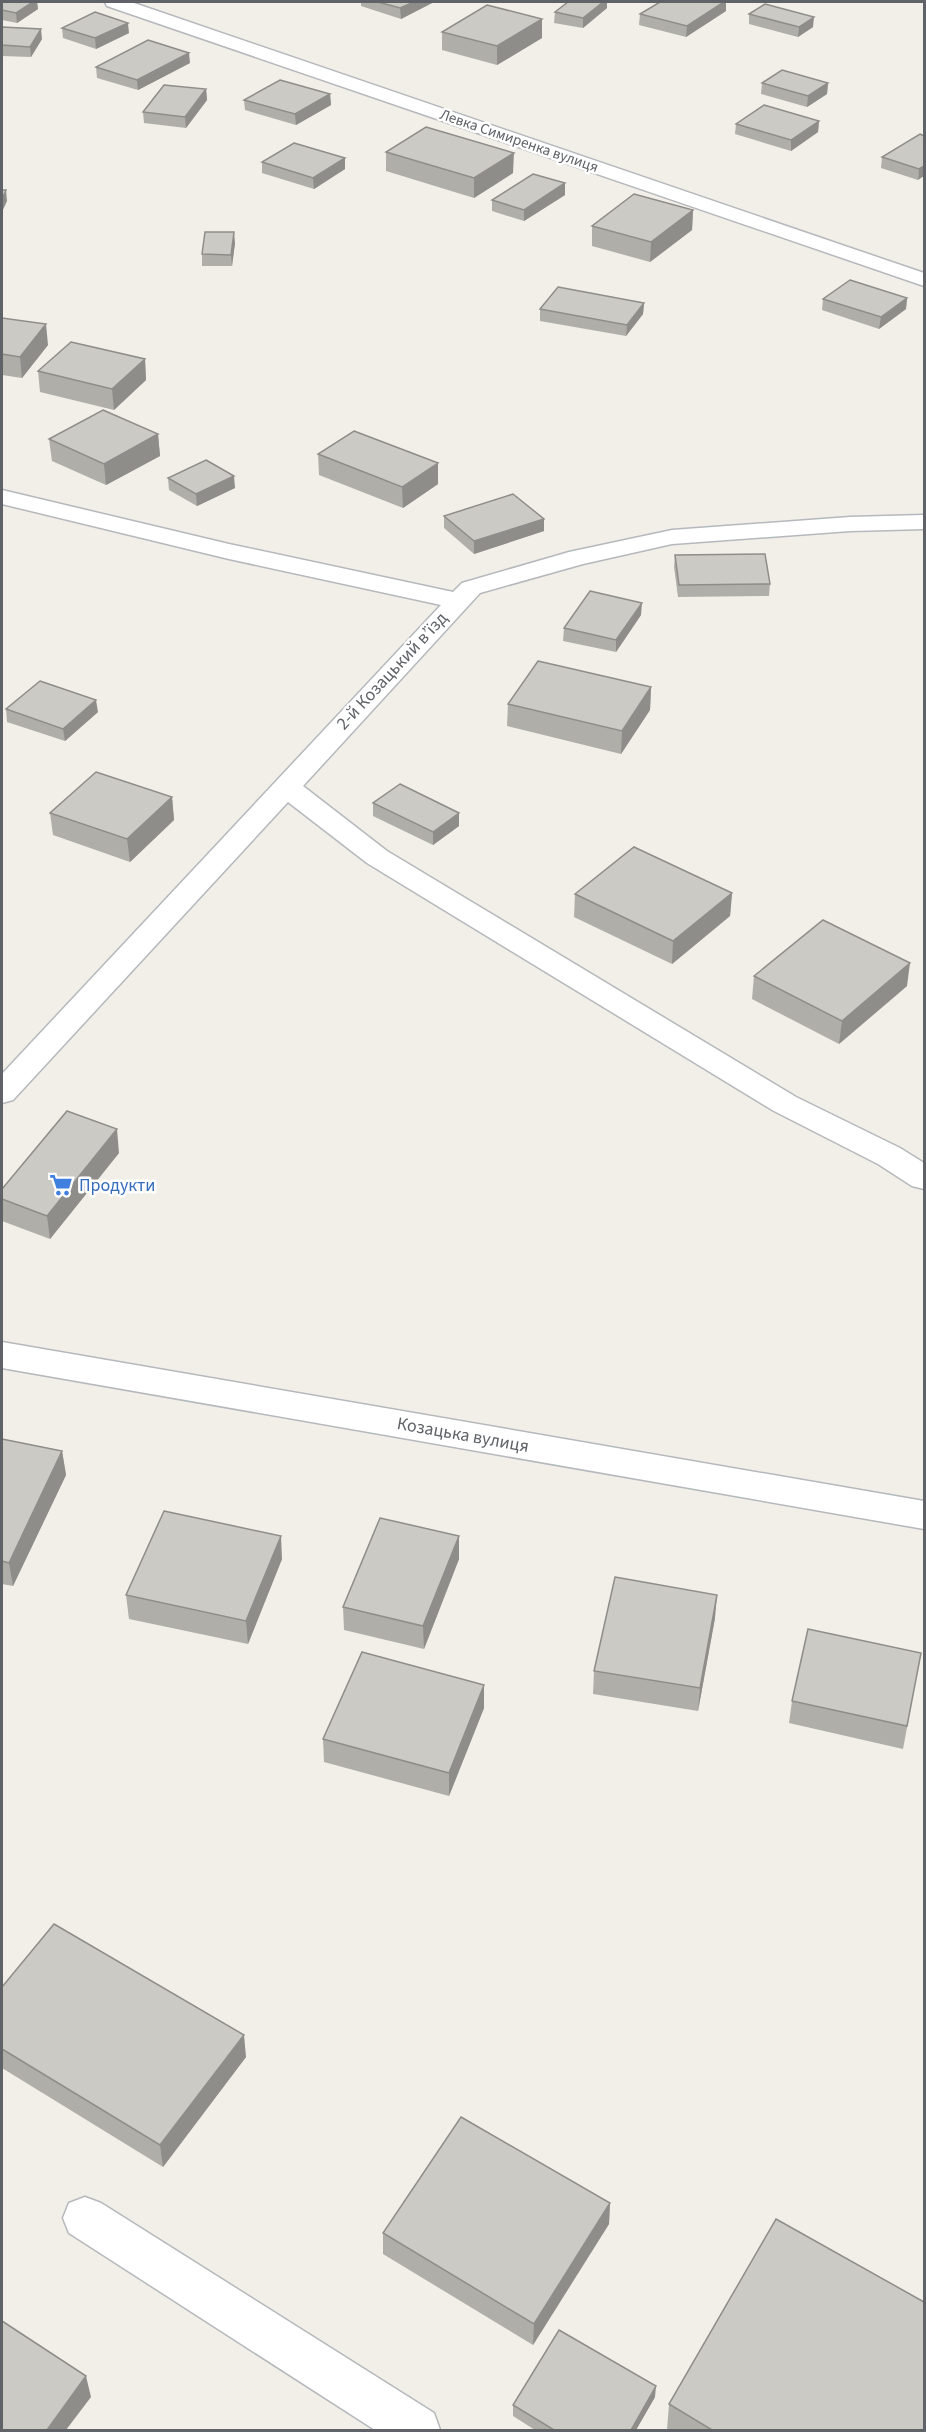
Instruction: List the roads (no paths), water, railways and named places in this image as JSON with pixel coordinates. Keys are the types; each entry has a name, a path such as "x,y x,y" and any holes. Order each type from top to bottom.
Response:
{"street":[{"name":"Левка Симиренка вулиця","path":"114,2 924,280"},
{"path":"2,497 253,558 457,601"},
{"name":"2-й Козацький в’їзд","path":"2,1093 471,588 578,557 672,537 919,520"},
{"path":"286,786 377,857 785,1104 889,1156 924,1178"},
{"name":"Козацька вулиця","path":"2,1355 924,1515"},
{"path":"85,2218 417,2430"}],"place":[{"name":"Продукти","path":"61,1185"}]}
